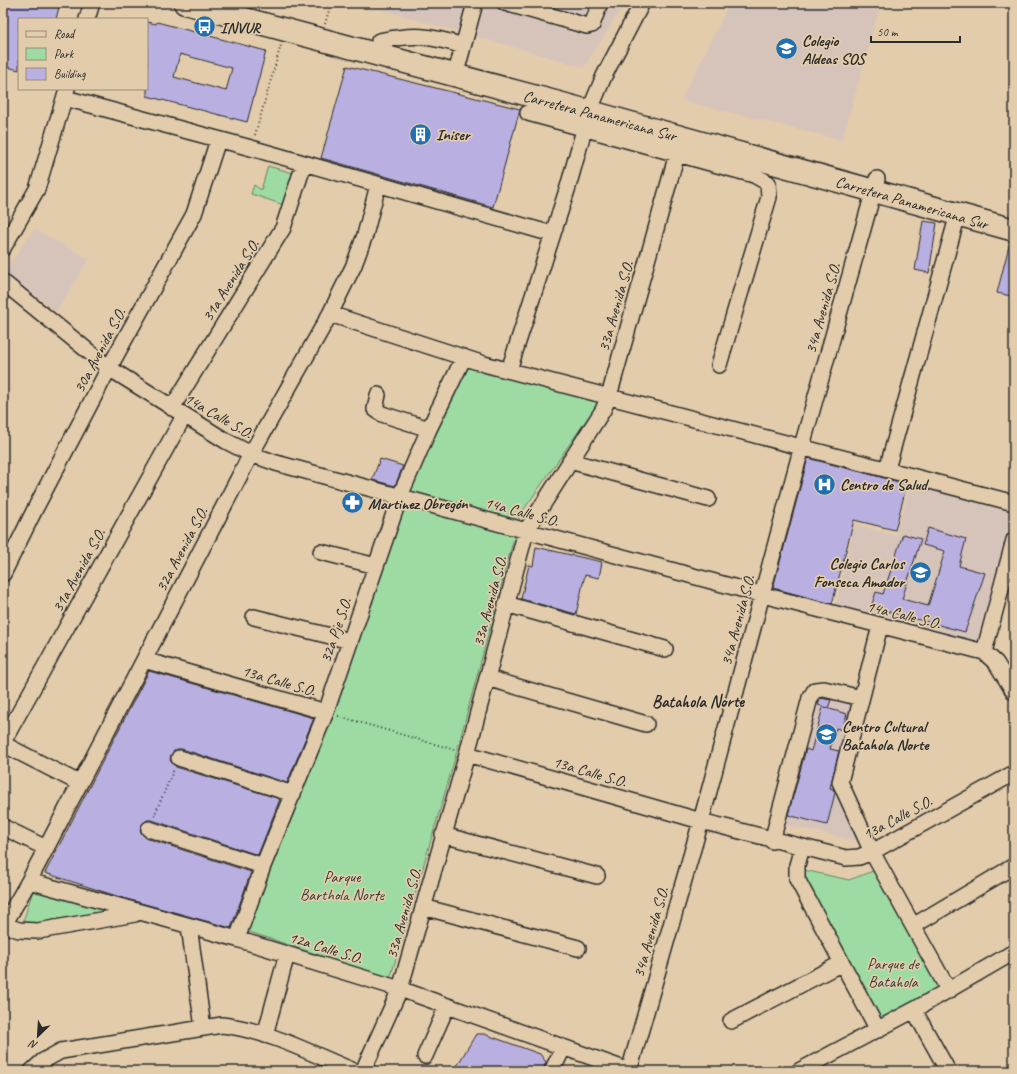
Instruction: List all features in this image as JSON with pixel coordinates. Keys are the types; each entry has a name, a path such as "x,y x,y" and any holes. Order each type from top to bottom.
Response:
{"highway":[{"name":"Carretera Panamericana Sur","path":"185,3 286,31 459,61"},
{"name":"Carretera Panamericana Sur","path":"241,3 326,21 379,41 459,61 589,113 1014,218"},
{"name":"Carretera Panamericana Sur","path":"876,185 958,214 1014,230"}],"street":[{"path":"87,18 92,3"},
{"path":"459,61 475,3"},
{"path":"515,4 587,26 592,25 600,3"},
{"path":"509,370 568,187 589,113 604,76 642,3"},
{"path":"3,248 37,189 66,94 218,140 251,148 552,234"},
{"path":"528,113 589,113 677,154 754,175 768,183 769,196 719,365"},
{"name":"30a Avenida S.O.","path":"3,574 36,507 109,368 194,214 218,140"},
{"name":"33a Avenida S.O.","path":"363,1071 400,989 467,754 526,531 603,410 609,396 677,154"},
{"name":"31a Avenida S.O.","path":"3,743 178,412 283,228 304,164"},
{"name":"32a Avenida S.O.","path":"3,925 29,881 251,454 330,314 354,265 365,235 378,184"},
{"name":"34a Avenida S.O.","path":"630,1071 701,821 802,446 876,185"},
{"path":"887,469 958,214"},
{"name":"14a Calle S.O.","path":"3,282 109,368 178,412 251,454 276,463 526,531 880,626 984,652"},
{"path":"330,314 509,370 1014,502"},
{"name":"32a Pje S.O.","path":"237,939 263,866 326,712 400,496 429,429 464,357"},
{"path":"378,395 375,409 382,414 429,429"},
{"path":"570,461 708,499"},
{"path":"1014,540 984,652 996,663 1014,692"},
{"path":"321,552 376,566"},
{"path":"506,604 665,649"},
{"path":"254,617 350,641"},
{"path":"880,626 840,782 872,852 950,991"},
{"name":"13a Calle S.O.","path":"144,660 326,712"},
{"path":"487,678 646,724"},
{"path":"772,840 810,698 815,690 824,689 861,698"},
{"path":"3,743 79,783"},
{"name":"13a Calle S.O.","path":"467,754 701,821 846,858 872,852 1014,773"},
{"path":"179,758 293,794"},
{"path":"3,827 46,848"},
{"path":"149,829 263,866"},
{"path":"443,835 597,876"},
{"path":"802,848 797,865 797,879 878,1030"},
{"path":"913,926 1014,866"},
{"name":"12a Calle S.O.","path":"29,881 139,913 237,939 400,989 630,1071"},
{"path":"423,907 578,948"},
{"path":"3,925 19,930 38,932 139,913"},
{"path":"189,926 203,1028"},
{"path":"799,1071 950,991 1014,952"},
{"path":"265,1035 287,954"},
{"path":"731,1022 842,963"},
{"path":"424,1056 447,1006"},
{"path":"914,1010 948,1071"},
{"path":"32,1071 42,1061 61,1051 222,1025 239,1027 265,1035 354,1071"},
{"path":"552,1071 563,1048"}],"path":[{"path":"326,21 331,4"},
{"path":"251,148 286,31"},
{"name":"13a Calle S.O.","path":"326,712 467,754"},
{"path":"149,829 179,758"}],"shaded area":[{"path":"358,3 625,3 584,67"},
{"name":"Colegio Aldeas SOS","path":"730,3 881,3 842,140 681,100"},
{"path":"34,229 89,259 56,311 5,272"},
{"name":"Colegio Carlos Fonseca Amador","path":"910,484 1013,511 977,643 835,608 855,524 896,536"},
{"name":"Centro Cultural Batahola Norte","path":"815,690 861,698 841,772 867,843 777,823"}],"green space":[{"path":"268,166 293,173 284,205 251,194 254,185 261,190"},
{"name":"Parque Barthola Norte","path":"466,366 599,402 520,515 454,762 390,979 247,931 293,810 330,723 415,473"},
{"name":"Parque de Batahola","path":"881,868 949,991 878,1030 797,879 804,870 849,880"},
{"path":"34,887 113,911 22,925"}],"building":[{"path":"3,3 60,3 56,18 18,18 18,70 3,66"},
{"path":"148,22 156,24 157,22 266,51 247,122 147,96","holes":["180,54 232,68 226,91 174,77"]},
{"name":"Iniser","path":"347,66 520,109 493,207 321,158"},
{"path":"923,221 937,223 929,273 915,270"},
{"path":"1010,242 1014,242 1014,285 1011,296 997,293"},
{"name":"Centro de Salud","path":"808,458 907,484 895,530 854,520 832,604 773,588"},
{"path":"380,459 403,466 395,486 372,480"},
{"path":"928,528 966,539 959,566 985,573 965,632 871,607 876,592 883,594 903,534 921,539 902,599 928,606 945,551 923,545"},
{"path":"536,547 602,562 599,578 585,575 576,614 521,599 529,565 533,566"},
{"path":"149,671 314,718 287,783 182,749 177,749 171,755 170,760 176,767 280,799 258,855 152,820 147,820 141,826 140,831 146,838 251,872 231,928 123,898 45,873"},
{"path":"820,698 831,700 828,708 818,705"},
{"path":"823,707 847,714 842,730 836,728 830,749 839,751 830,788 833,789 835,793 827,825 788,815 806,749 811,751"},
{"path":"476,1034 484,1034 540,1054 546,1062 543,1071 454,1071"}],"place":[{"name":"INVUR","path":"205,27"},
{"name":"Colegio Aldeas SOS","path":"787,49"},
{"name":"Iniser","path":"421,134"},
{"name":"Centro de Salud","path":"825,484"},
{"name":"Martinez Obregón","path":"353,503"},
{"name":"Colegio Carlos Fonseca Amador","path":"920,572"},
{"name":"Centro Cultural Batahola Norte","path":"826,735"}],"district":[{"name":"Batahola Norte","path":"698,701"}]}
